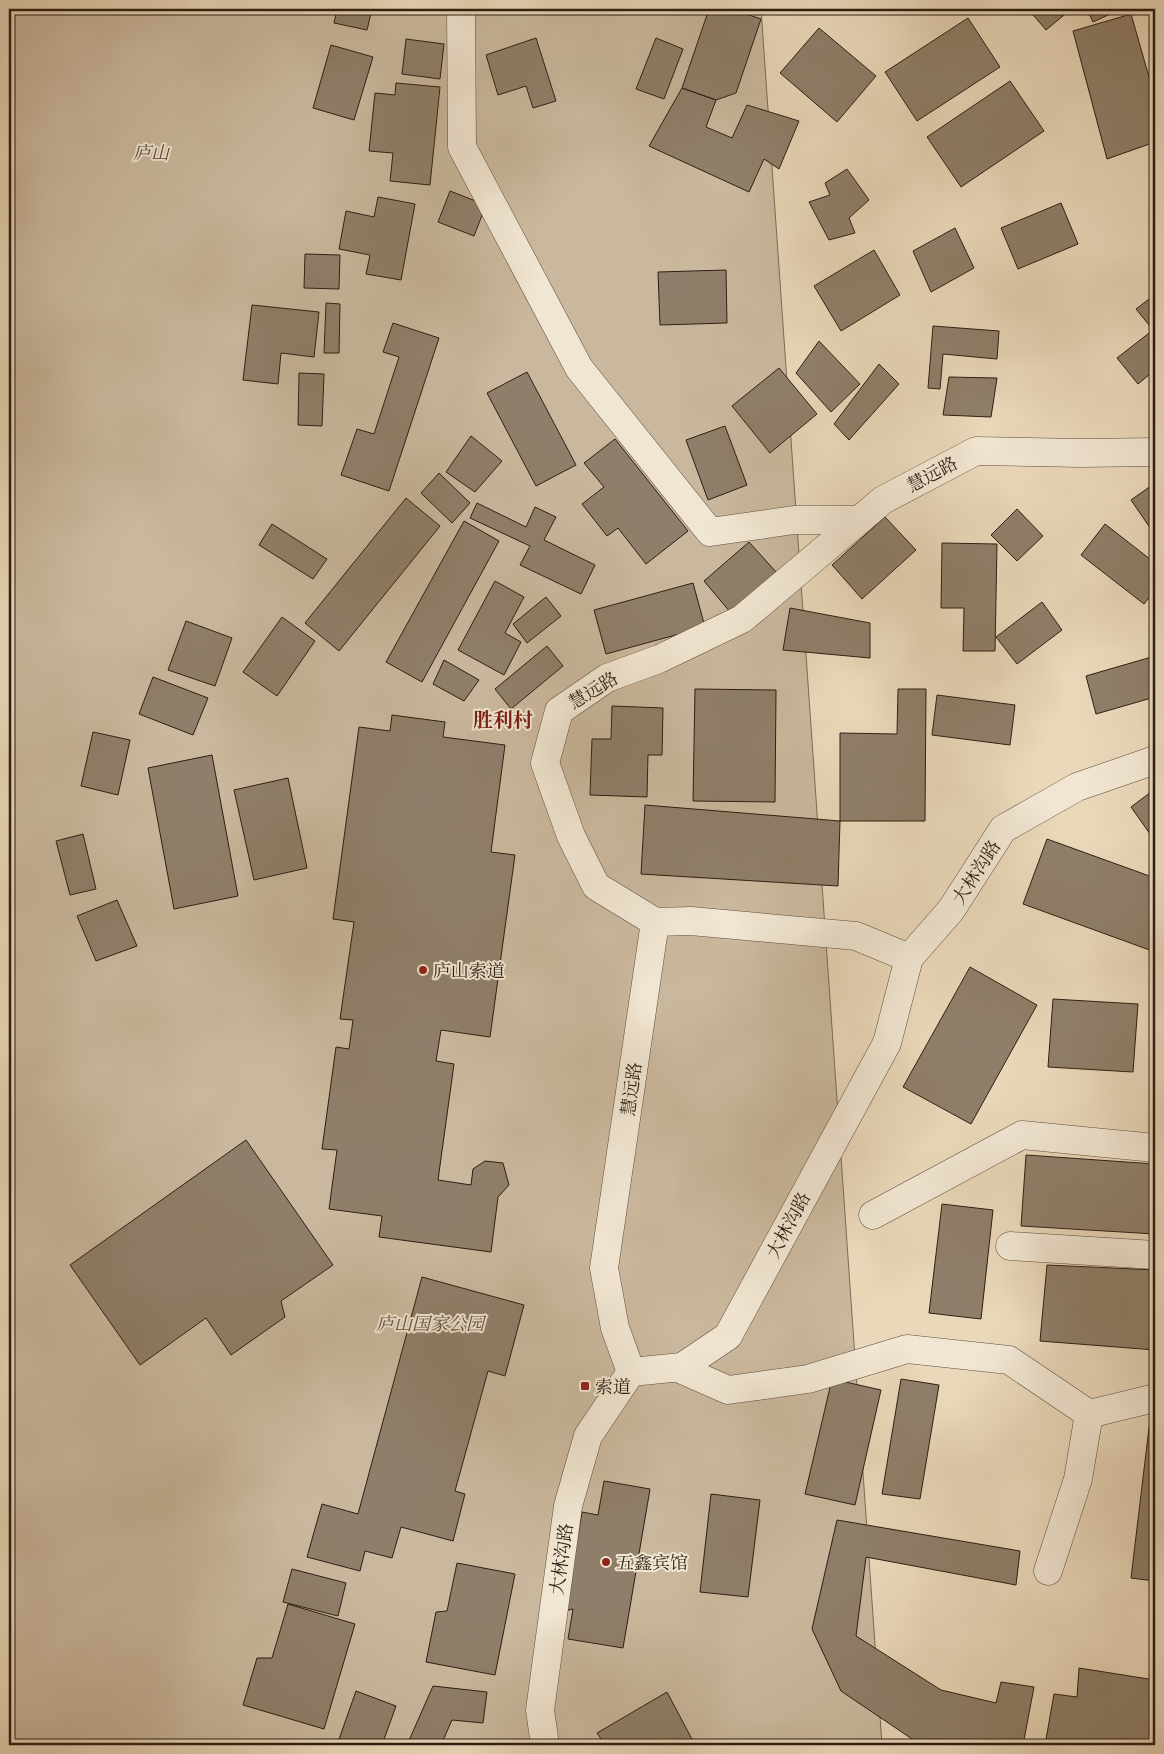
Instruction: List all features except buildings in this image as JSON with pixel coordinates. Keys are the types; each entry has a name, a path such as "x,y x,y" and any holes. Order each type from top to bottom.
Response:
{"street":[{"path":"461,9 462,146 579,368 710,532 794,520 859,520"},
{"name":"慧远路","path":"631,1372 614,1328 604,1268 654,922 596,886 571,836 545,763 558,711 607,678 659,659 742,619 883,500 976,451 1155,452"},
{"name":"大林沟路","path":"545,1745 540,1710 568,1506 588,1436 631,1372 682,1367 728,1336 887,1043 909,958 951,910 1004,829 1077,787 1155,760"},
{"path":"654,922 691,921 856,936 909,958"},
{"path":"872,1216 1022,1135 1155,1148"},
{"path":"1010,1246 1155,1255"},
{"path":"678,1368 728,1390 808,1379 907,1349 1009,1360 1089,1414 1155,1398"},
{"path":"1048,1571 1078,1479 1089,1414"}],"green space":[{"name":"庐山国家公园","path":"9,9 761,9 882,1745 9,1745"}],"place":[{"name":"庐山索道","path":"423,970"},
{"name":"索道","path":"585,1386"},
{"name":"五鑫宾馆","path":"606,1562"}],"district":[{"name":"胜利村","path":"503,720"}],"park label":[{"name":"庐山","path":"151,152"}]}
